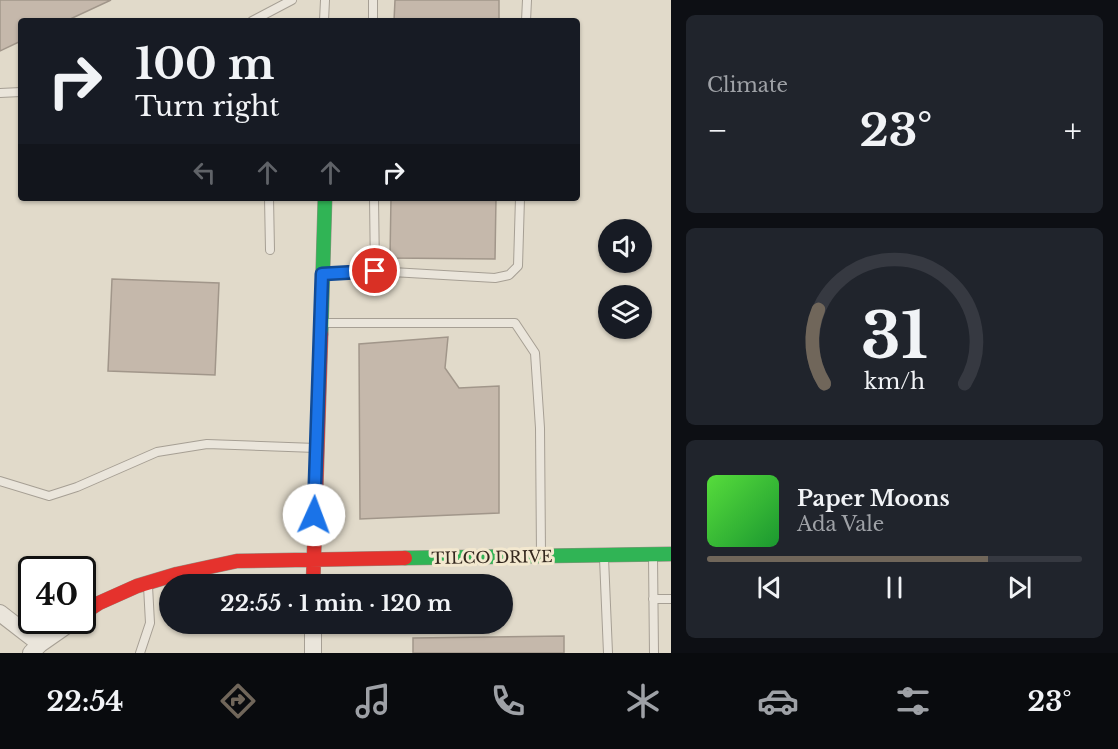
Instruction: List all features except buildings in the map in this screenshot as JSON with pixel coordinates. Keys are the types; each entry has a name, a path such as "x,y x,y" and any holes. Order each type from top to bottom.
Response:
{"street":[{"path":"313,574 324,201"},
{"name":"TILCO DRIVE","path":"96,605 148,583 191,569 237,561 671,554"},
{"path":"0,613 36,648 55,634"},
{"path":"313,634 313,653"}],"lane":[{"path":"258,18 292,0"},
{"path":"324,18 325,0"},
{"path":"373,0 373,18"},
{"path":"526,18 527,0"},
{"path":"0,93 18,92"},
{"path":"269,201 270,250"},
{"path":"374,201 375,271"},
{"path":"322,274 375,271 495,278 509,274 518,266 520,201"},
{"path":"320,323 515,323 535,353 540,428 540,556"},
{"path":"0,481 49,496 77,487 157,452 207,444 316,448"},
{"path":"653,554 654,653"},
{"path":"603,555 608,653"},
{"path":"140,653 150,623 148,583"},
{"path":"654,599 671,599"}],"traffic: fast":[{"path":"321,334 325,201"},
{"path":"405,558 671,554"}],"traffic: jam":[{"path":"313,574 321,334"},
{"path":"96,605 137,586 177,574 237,561 405,558"}],"route":[{"path":"314,515 322,274 375,271"}]}
